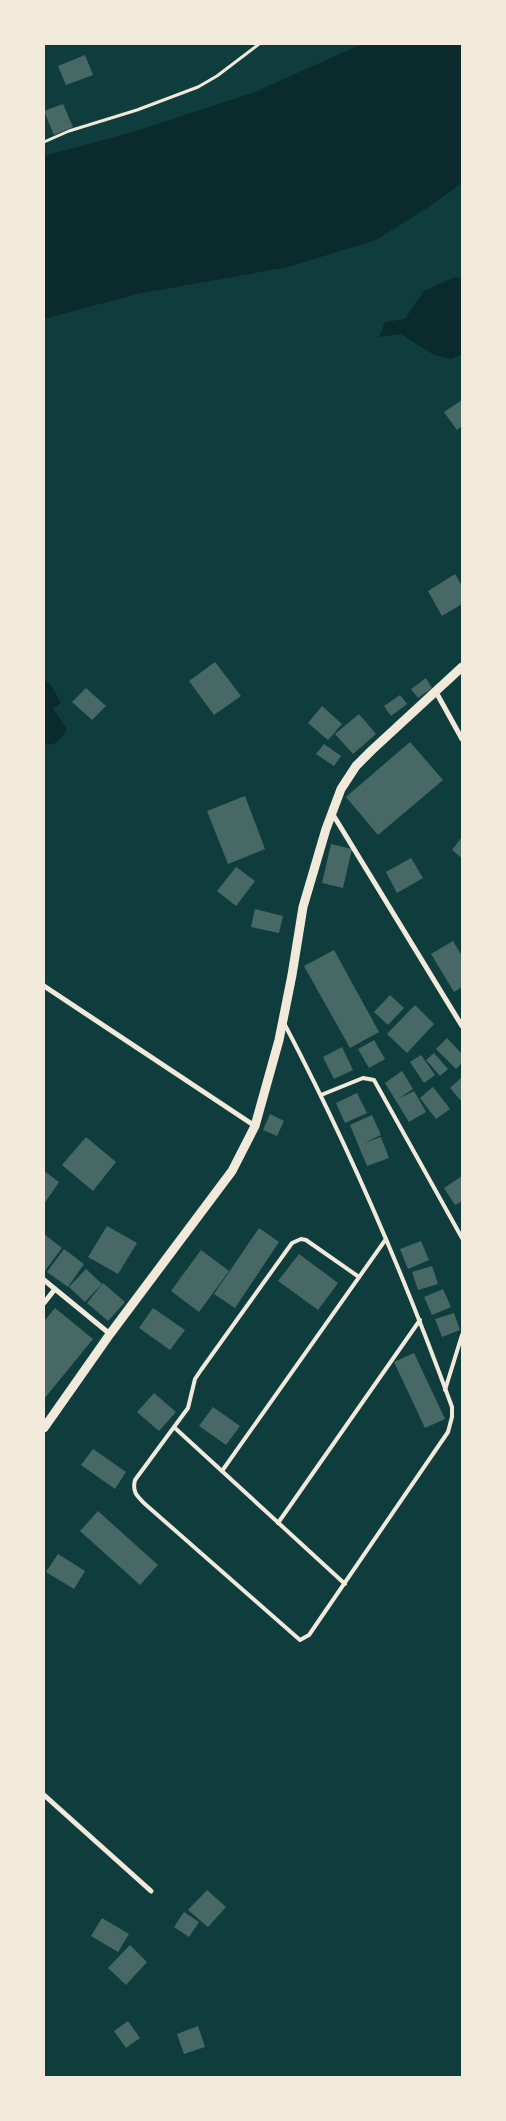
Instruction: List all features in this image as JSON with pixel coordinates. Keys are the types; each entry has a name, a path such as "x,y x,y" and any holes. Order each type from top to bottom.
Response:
{"street":[{"path":"44,1428 110,1334 232,1171 254,1126 283,1022 303,907 341,789 356,766 462,667"},
{"path":"436,692 462,739"},
{"path":"332,813 462,1026"},
{"path":"44,986 254,1126"},
{"path":"44,1280 110,1334"},
{"path":"44,1303 55,1289"},
{"path":"44,1795 151,1891"}],"lane":[{"path":"283,1022 321,1095 386,1240 420,1320 452,1407 452,1418 448,1432 309,1635 305,1639 300,1640 145,1504 136,1495 134,1490 135,1480 188,1408 195,1380 201,1370 292,1243 301,1239 306,1240 359,1277"},
{"path":"321,1095 364,1078 374,1080 462,1238"},
{"path":"222,1471 386,1240"},
{"path":"278,1523 420,1320"},
{"path":"445,1390 462,1335"},
{"path":"174,1428 345,1584"}],"path":[{"path":"44,142 69,131 198,87 217,76 259,44"}],"water":[{"path":"362,44 462,44 462,183 427,208 376,240 288,267 137,294 44,319 44,156 133,132 255,92"},
{"path":"455,277 462,279 462,354 451,359 434,355 401,334 379,337 385,322 405,319 424,291"},
{"path":"44,679 50,684 61,703 53,708 67,729 58,741 48,745 44,744"}],"building":[{"path":"85,55 93,75 66,85 58,66"},
{"path":"63,104 73,127 54,135 44,111"},
{"path":"462,400 462,426 457,430 444,412"},
{"path":"455,574 462,586 462,604 442,616 428,591"},
{"path":"215,662 241,696 214,715 189,681"},
{"path":"426,678 432,688 418,698 411,689"},
{"path":"86,688 106,706 92,720 72,702"},
{"path":"400,695 407,704 391,716 384,706"},
{"path":"322,706 342,724 328,740 308,723"},
{"path":"359,714 376,734 353,754 335,734"},
{"path":"410,742 443,780 378,835 346,797"},
{"path":"324,744 341,756 334,766 316,754"},
{"path":"245,796 265,849 228,864 207,811"},
{"path":"462,837 462,858 452,850"},
{"path":"331,844 352,849 343,888 322,883"},
{"path":"411,858 423,878 397,893 386,872"},
{"path":"236,867 255,881 236,906 217,891"},
{"path":"255,909 283,916 279,933 251,927"},
{"path":"453,941 462,956 462,987 454,992 431,954"},
{"path":"334,950 379,1032 350,1048 304,966"},
{"path":"390,995 404,1008 388,1025 374,1012"},
{"path":"415,1005 434,1024 407,1053 387,1034"},
{"path":"447,1038 462,1054 462,1063 456,1069 436,1049"},
{"path":"374,1040 385,1059 369,1068 358,1049"},
{"path":"342,1047 353,1070 334,1079 323,1057"},
{"path":"434,1053 448,1069 440,1076 426,1060"},
{"path":"421,1055 435,1075 424,1083 410,1062"},
{"path":"402,1071 413,1089 398,1099 414,1091 426,1112 409,1122 385,1083"},
{"path":"462,1077 462,1102 450,1088"},
{"path":"433,1087 450,1109 436,1119 420,1098"},
{"path":"357,1093 367,1113 345,1123 336,1103"},
{"path":"270,1114 284,1121 277,1136 263,1130"},
{"path":"372,1115 381,1135 364,1143 381,1137 389,1158 367,1166 350,1125"},
{"path":"86,1137 116,1162 93,1191 62,1165"},
{"path":"44,1171 59,1182 44,1204"},
{"path":"462,1176 462,1201 455,1205 444,1188"},
{"path":"107,1226 137,1243 118,1274 88,1257"},
{"path":"259,1228 279,1242 235,1308 214,1294"},
{"path":"44,1234 62,1248 44,1272"},
{"path":"421,1241 429,1260 408,1269 400,1249"},
{"path":"64,1249 84,1264 68,1287 47,1272"},
{"path":"201,1250 229,1271 199,1312 171,1291"},
{"path":"299,1254 338,1283 318,1310 278,1281"},
{"path":"432,1266 438,1284 418,1290 412,1272"},
{"path":"86,1269 102,1284 85,1302 69,1287"},
{"path":"103,1283 125,1302 108,1321 87,1303"},
{"path":"443,1289 451,1307 432,1315 424,1297"},
{"path":"55,1308 93,1339 44,1399 44,1321"},
{"path":"153,1308 185,1330 170,1350 139,1328"},
{"path":"454,1313 460,1330 442,1337 435,1319"},
{"path":"414,1353 445,1419 425,1428 394,1362"},
{"path":"154,1393 176,1412 159,1431 137,1412"},
{"path":"213,1407 240,1426 226,1445 199,1426"},
{"path":"93,1449 126,1472 115,1489 81,1465"},
{"path":"98,1511 158,1565 140,1585 80,1531"},
{"path":"58,1554 85,1571 74,1589 46,1572"},
{"path":"207,1890 226,1907 208,1927 188,1910"},
{"path":"184,1912 199,1922 189,1937 174,1927"},
{"path":"102,1918 129,1934 118,1952 91,1936"},
{"path":"130,1945 147,1962 126,1985 108,1968"},
{"path":"128,2021 140,2038 126,2048 114,2031"},
{"path":"198,2026 205,2047 184,2054 177,2034"}]}
